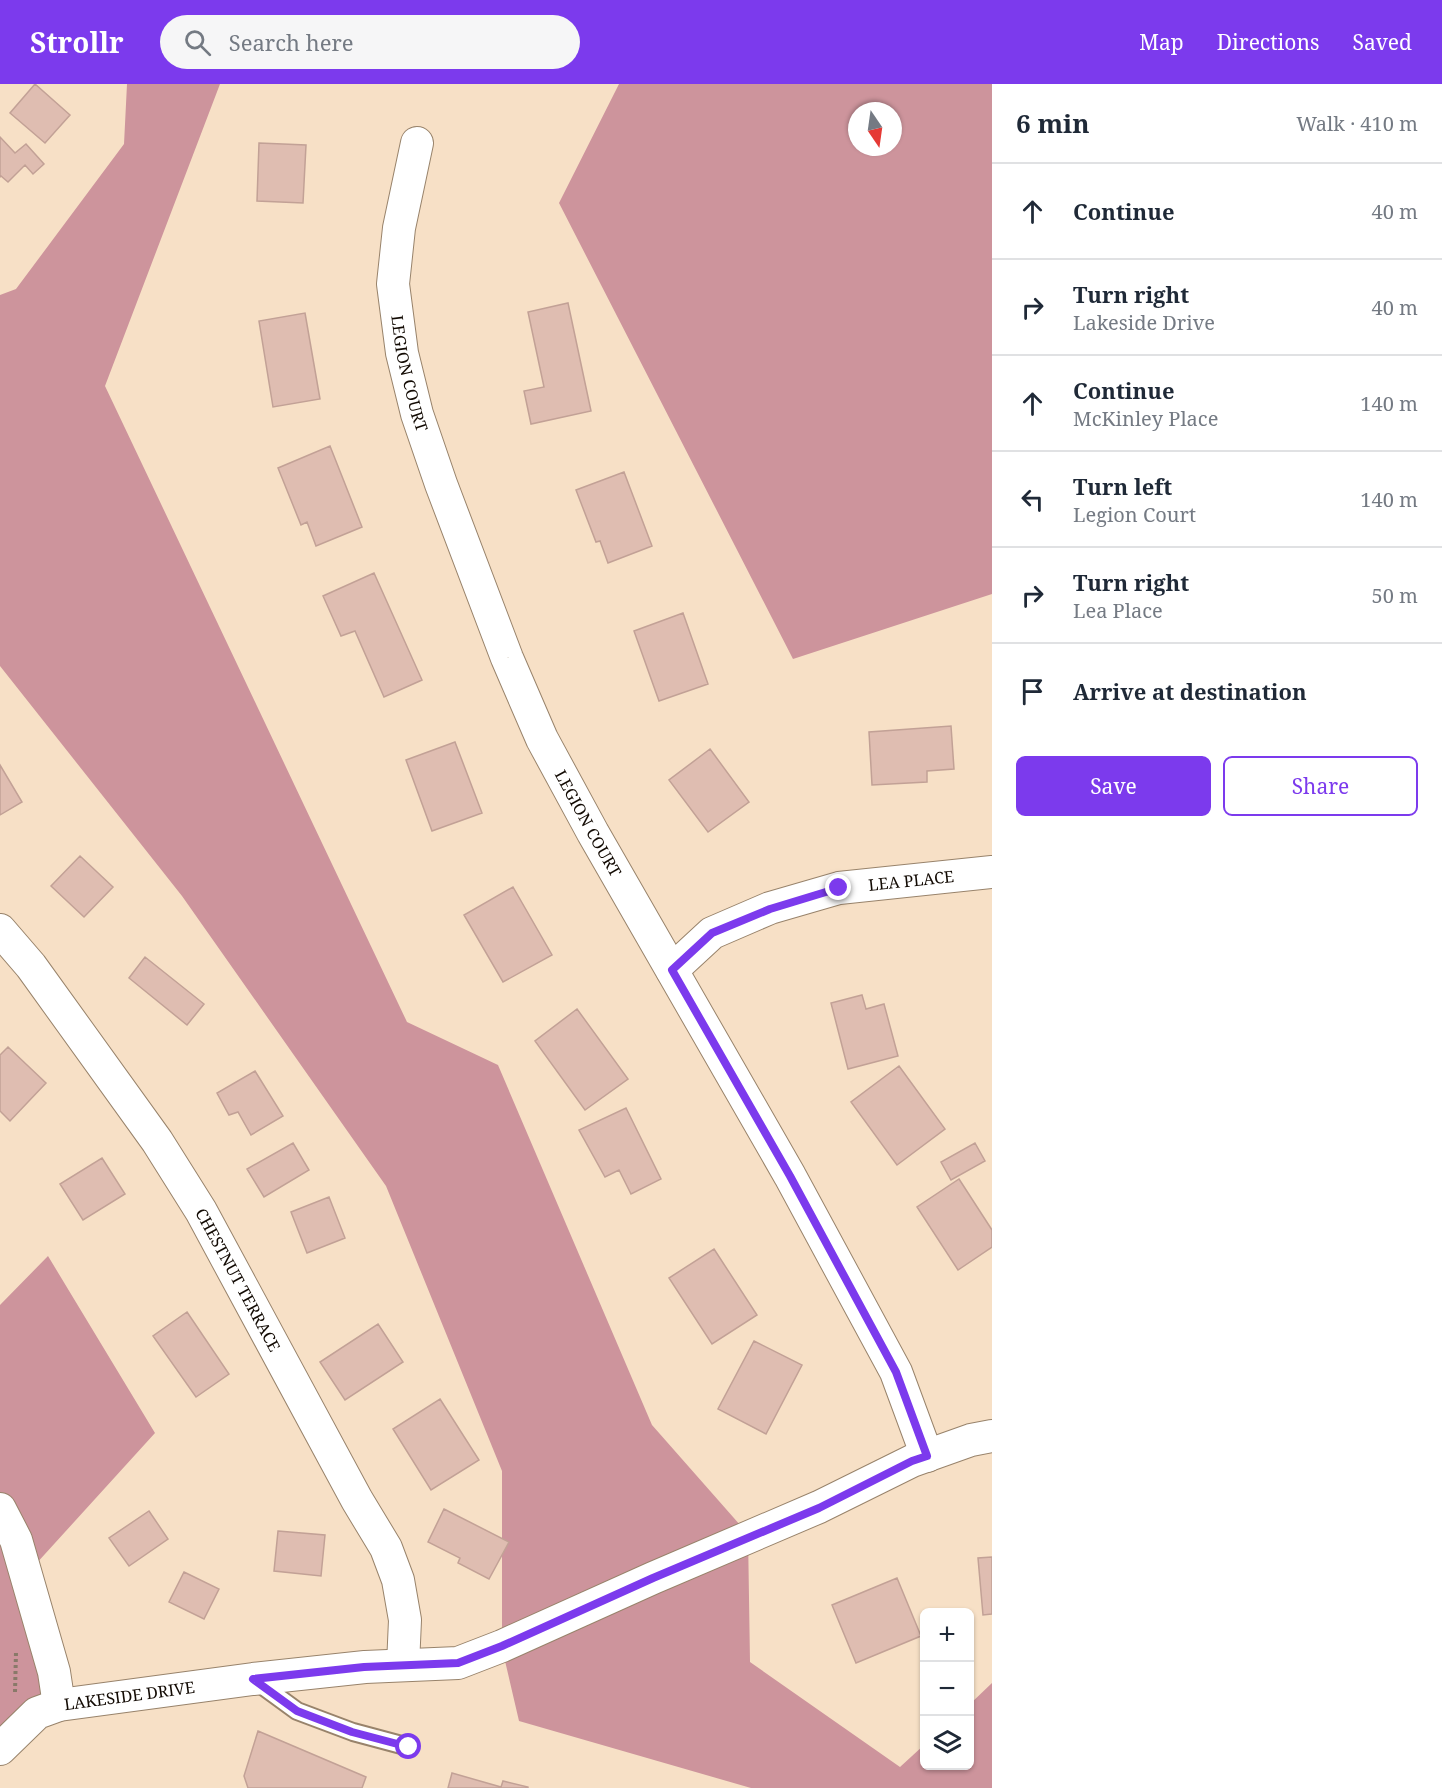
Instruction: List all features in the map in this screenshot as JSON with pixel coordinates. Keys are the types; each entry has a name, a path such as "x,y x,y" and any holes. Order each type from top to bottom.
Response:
{"street":[{"name":"LEGION COURT","path":"417,143 399,228 393,284 402,353 417,414 441,484 507,658 542,739 593,833 790,1176 896,1372 927,1456"},
{"name":"LEA PLACE","path":"672,970 712,933 770,909 839,888 992,872"},
{"name":"CHESTNUT TERRACE","path":"0,930 31,966 157,1141 201,1211 357,1500 386,1548 398,1580 405,1620 404,1665"},
{"name":"LAKESIDE DRIVE","path":"0,1509 16,1540 51,1661 59,1705 253,1679 364,1667 458,1663 819,1508 912,1461 971,1440 992,1436"},
{"path":"0,1749 37,1713 59,1705"}],"lane":[{"path":"253,1679 297,1711 352,1732 409,1747"}],"path":[{"path":"15,1645 15,1700"}],"shaded area":[{"path":"127,84 220,84 105,386 407,1022 498,1065 652,1425 748,1534 750,1662 900,1767 920,1749 920,1770 974,1770 974,1700 992,1683 992,1788 751,1788 519,1721 502,1648 502,1471 386,1186 182,896 0,666 0,295 16,289 124,144"},
{"path":"619,84 992,84 992,594 793,659 559,203"},
{"path":"48,1256 155,1433 25,1576 59,1705 0,1739 0,1305"}],"building":[{"path":"35,84 70,115 45,143 10,113"},
{"path":"0,137 15,153 26,144 44,164 33,174 25,165 8,182 0,177"},
{"path":"259,143 306,145 303,203 257,201"},
{"path":"568,303 591,411 531,424 524,391 544,387 528,312"},
{"path":"305,313 320,399 273,407 259,321"},
{"path":"330,446 362,527 316,546 307,522 301,525 278,468"},
{"path":"624,472 652,546 608,563 600,541 596,542 576,490"},
{"path":"374,573 422,680 384,697 355,631 341,636 323,596"},
{"path":"683,613 708,684 659,701 634,631"},
{"path":"951,726 954,769 927,771 927,782 872,785 869,732"},
{"path":"455,742 482,813 432,831 406,760"},
{"path":"710,749 749,802 708,832 669,780"},
{"path":"0,765 22,802 0,815"},
{"path":"80,856 113,887 84,917 51,886"},
{"path":"513,887 552,955 503,982 464,915"},
{"path":"145,957 204,1004 187,1025 129,978"},
{"path":"862,995 866,1009 884,1004 898,1056 848,1069 831,1003"},
{"path":"577,1009 628,1079 585,1110 535,1041"},
{"path":"8,1047 46,1083 10,1121 0,1111 0,1055"},
{"path":"899,1066 945,1129 897,1165 851,1102"},
{"path":"255,1071 283,1116 251,1135 238,1112 229,1115 217,1093"},
{"path":"626,1108 661,1179 631,1194 619,1170 605,1177 579,1130"},
{"path":"293,1143 309,1170 264,1197 247,1169"},
{"path":"975,1143 985,1161 951,1180 941,1162"},
{"path":"102,1158 125,1194 83,1220 60,1184"},
{"path":"959,1179 992,1230 992,1247 958,1270 917,1207"},
{"path":"329,1197 345,1238 307,1253 291,1212"},
{"path":"714,1249 757,1315 712,1344 669,1278"},
{"path":"187,1312 229,1374 196,1397 153,1336"},
{"path":"378,1324 403,1362 345,1400 320,1362"},
{"path":"754,1341 802,1365 766,1434 718,1409"},
{"path":"440,1399 479,1460 431,1490 393,1429"},
{"path":"444,1509 509,1542 489,1579 458,1563 460,1558 428,1542"},
{"path":"149,1511 168,1539 129,1566 109,1538"},
{"path":"278,1531 325,1535 321,1576 274,1571"},
{"path":"992,1557 992,1614 983,1615 978,1558"},
{"path":"184,1572 219,1589 204,1619 169,1602"},
{"path":"897,1578 920,1636 856,1663 832,1605"},
{"path":"258,1731 366,1777 362,1788 248,1788 244,1776"},
{"path":"452,1773 501,1787 503,1781 528,1788 448,1788"}],"route":[{"path":"409,1747 352,1732 297,1711 253,1679 364,1667 458,1663 819,1508 912,1461 927,1456 896,1372 790,1176 672,970 712,933 770,909 839,888"}]}
